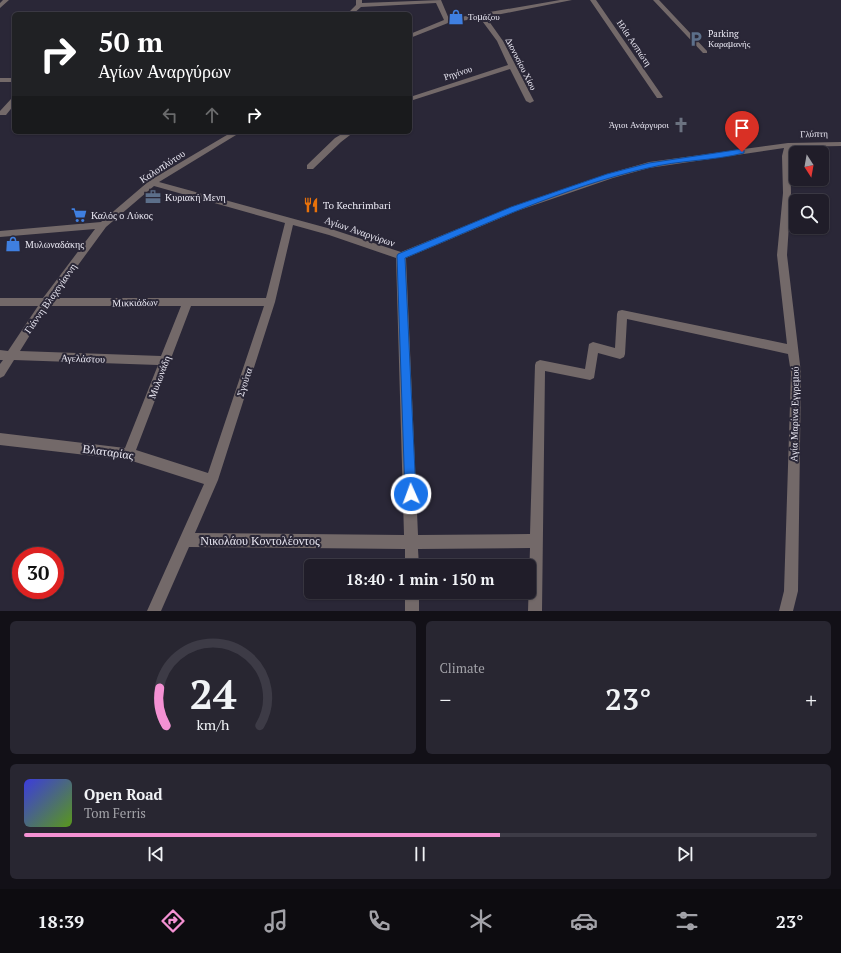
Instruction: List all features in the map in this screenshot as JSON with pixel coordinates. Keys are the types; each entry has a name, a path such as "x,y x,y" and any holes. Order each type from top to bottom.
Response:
{"street":[{"path":"0,6 6,0"},
{"path":"412,35 447,21 482,16 539,3 569,0"},
{"name":"Ηλία Ασπιώτη","path":"593,0 659,97"},
{"path":"656,0 705,52"},
{"path":"352,12 359,3 438,1 447,21"},
{"name":"Διονυσίου Χίου","path":"482,16 500,41 518,82 530,101"},
{"name":"Ρηγίνου","path":"412,98 512,66"},
{"path":"0,80 12,80"},
{"path":"0,113 4,113 12,103"},
{"name":"Καλοπλύτου","path":"103,225 152,183 234,134"},
{"path":"310,168 338,140 347,134"},
{"name":"Γλύπτη","path":"788,145 841,144"},
{"name":"Αγίων Αναργύρων","path":"152,183 331,232 401,256 514,209 610,176 649,165 788,145"},
{"name":"Αγία Μαρίνα Εγγρεμού","path":"786,611 791,591 796,373 782,255 787,193 786,156 788,145"},
{"name":"Σγούτα","path":"186,540 212,480 270,302 290,220"},
{"path":"2,236 103,225"},
{"name":"Γιάννη Βλαχογίαννη","path":"0,374 45,303 103,225"},
{"path":"401,256 412,559"},
{"name":"Μυλωνάδη","path":"130,454 188,301"},
{"name":"Μικκιάδων","path":"0,302 270,302"},
{"path":"535,611 540,365 590,375 593,347 620,354 622,314 793,350"},
{"name":"Αγελάστου","path":"0,355 166,361"},
{"name":"Βλαταρίας","path":"0,439 130,454 212,480"},
{"name":"Νικολάου Κοντολέοντος","path":"154,611 186,540 412,542 536,540"},
{"path":"412,599 412,611"}],"place":[{"name":"Τομάζου","path":"456,17"},
{"name":"Parking Καραμανής","path":"696,39"},
{"name":"Άγιοι Ανάργυροι","path":"681,125"},
{"name":"Κυριακή Μενη","path":"153,197"},
{"name":"To Kechrimbari","path":"311,205"},
{"name":"Καλός ο Λύκος","path":"79,215"},
{"name":"Μυλωναδάκης","path":"13,244"}],"route":[{"path":"411,494 401,256 514,209 610,176 649,165 742,152"}]}
